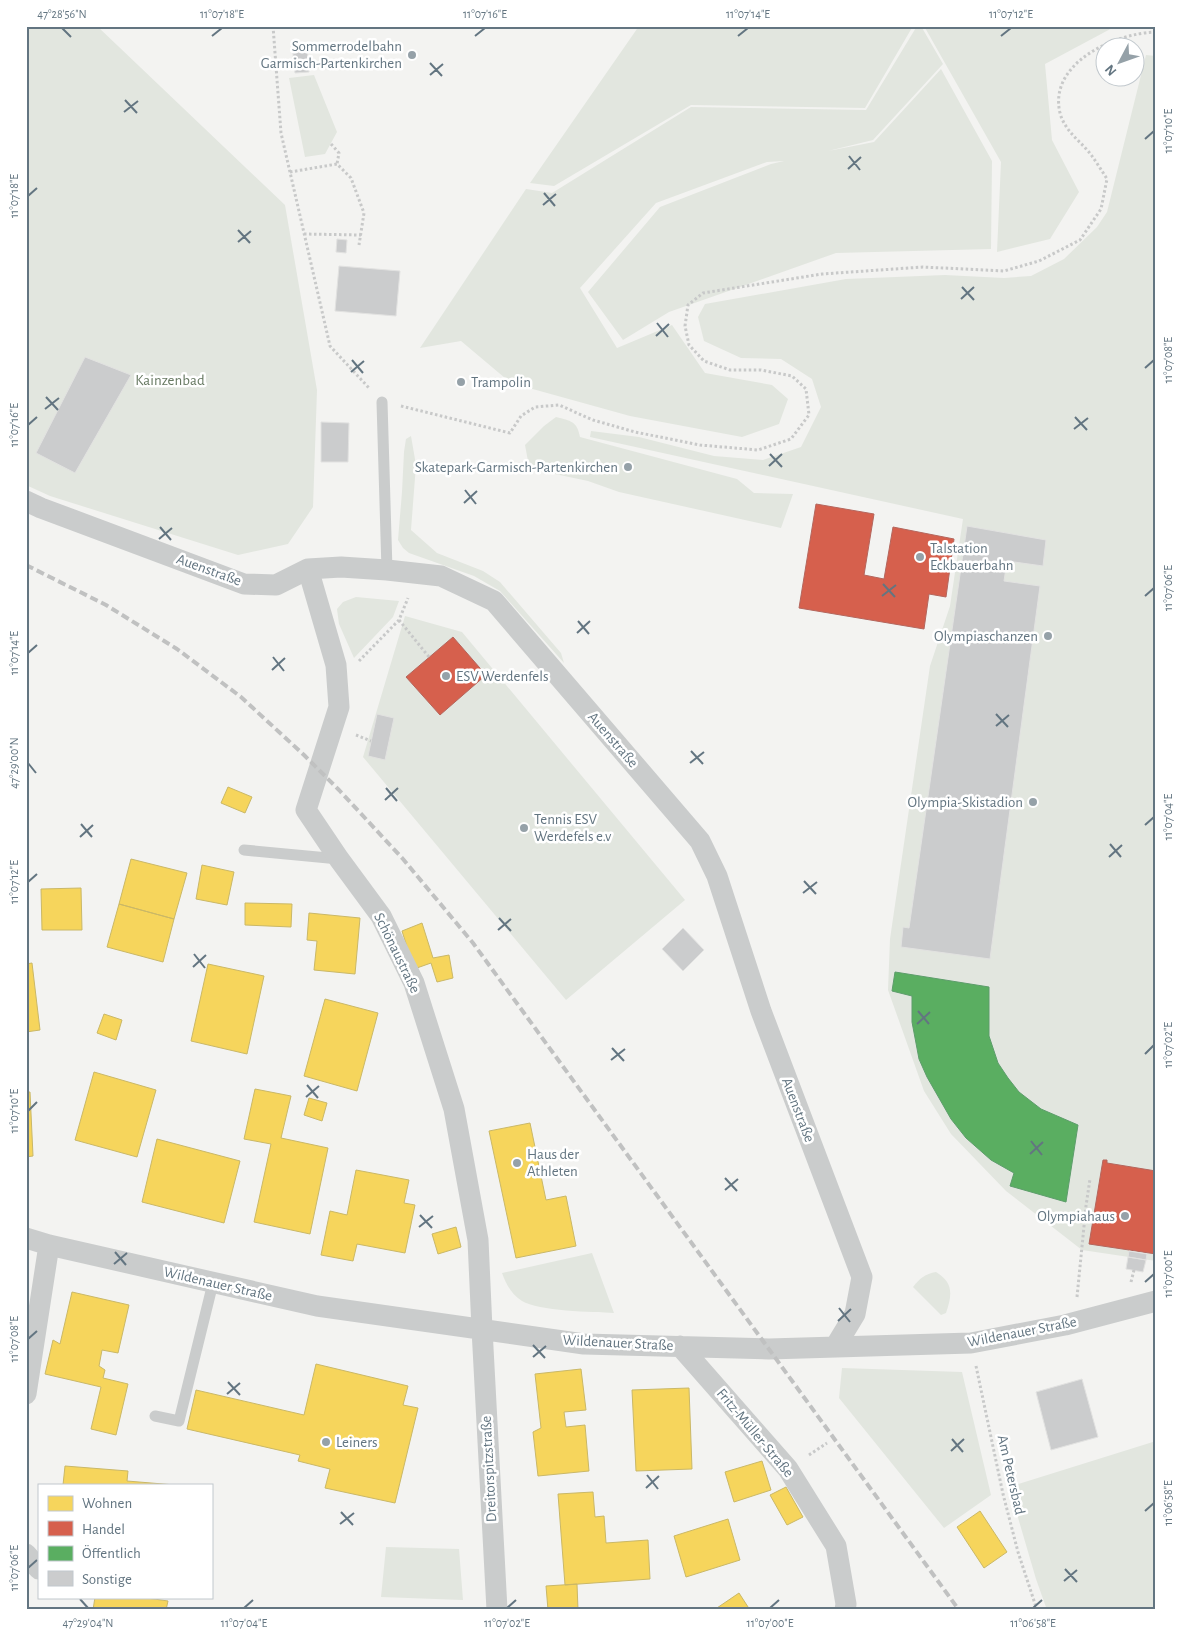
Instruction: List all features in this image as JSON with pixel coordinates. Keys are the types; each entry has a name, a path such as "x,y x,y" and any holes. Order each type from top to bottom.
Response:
{"street":[{"name":"Auenstraße","path":"26,501 244,584 276,584 308,569 341,567 387,570 441,576 494,601 700,841 717,876 790,1108 862,1277 855,1314 835,1347"},
{"name":"Schönaustraße","path":"308,569 336,664 339,707 306,810 381,916 414,983 454,1109 478,1240 482,1329"},
{"name":"Wildenauer Straße","path":"26,1238 49,1246 317,1306 584,1344 768,1349 971,1343 1074,1323 1156,1301"},
{"path":"26,1394 49,1246"},
{"name":"Dreitorspitzstraße","path":"482,1329 496,1610"},
{"name":"Fritz-Müller-Straße","path":"680,1346 788,1469 836,1546 846,1604 845,1610"},
{"path":"26,1554 38,1568"}],"lane":[{"path":"382,402 387,570"},
{"path":"244,850 339,859"},
{"path":"155,1416 179,1421 213,1283"}],"path":[{"path":"273,26 282,133 330,346 382,402 510,433 521,416 535,407 559,405 594,420 635,432 700,445 758,450 792,439 808,415 806,389 792,376 760,370 730,370 704,360 689,345 684,326 688,306 703,293 822,274 923,267 1004,271 1039,261 1080,240 1101,209 1107,179 1091,155 1071,133 1060,114 1059,91 1066,74 1084,56 1114,40 1156,32"},
{"path":"331,144 339,153 337,164"},
{"path":"290,172 337,164"},
{"path":"337,164 352,178 364,213 360,245"},
{"path":"304,234 361,235"},
{"path":"338,684 399,620 409,594"},
{"path":"399,620 429,658"},
{"path":"1074,1323 1090,1179"},
{"name":"Am Petersbad","path":"971,1343 1014,1536 1037,1610"},
{"path":"810,1454 827,1443"}],"green space":[{"name":"Kainzenbad","path":"26,26 97,26 285,205 317,390 313,507 288,544 238,555 50,496 26,485"},
{"path":"639,26 913,26 865,108 691,105 554,186 530,183"},
{"path":"917,26 921,26 943,64 873,140 828,151 874,142 941,69 992,161 991,249 836,253 669,312 623,340 588,292 660,207 771,164 784,161 767,162 656,203 580,288 617,348 672,325 705,373 772,385 788,399 779,424 742,437 630,416 511,383 461,341 420,348 526,189 552,193 691,107 866,110"},
{"path":"924,26 1116,26 1045,64 1052,140 1079,192 1050,239 997,252 1001,162"},
{"name":"Olympiaschanzen","path":"1146,55 1156,56 1156,1261 1082,1250 1006,1191 951,1134 924,1091 888,990 890,939 930,666 950,606 963,519 590,437 591,431 639,437 714,456 763,460 801,447 821,407 812,379 781,359 741,358 704,341 698,317 705,304 846,279 945,275 1004,278 1031,276 1064,259 1097,227 1107,212 1138,88 1144,88 1144,63"},
{"path":"314,75 337,132 325,154 305,157 289,78"},
{"path":"556,417 572,422 577,428 580,437 737,479 754,493 793,494 781,528 619,492 588,481 555,474 544,474 528,461 525,445"},
{"path":"411,436 416,465 411,530 437,553 483,571 500,582 561,653 564,663 500,591 474,576 409,553 403,548 398,540 404,452 406,439"},
{"path":"356,597 399,601 393,617 354,658 339,624 337,609 343,602"},
{"name":"Tennis ESV Werdefels e.v","path":"405,616 462,632 685,900 566,1000 363,757"},
{"path":"592,1253 614,1313 566,1310 530,1304 522,1301 512,1292 502,1273"},
{"path":"936,1272 946,1281 950,1290 950,1301 946,1313 941,1315 913,1287 923,1277"},
{"path":"842,1368 962,1372 991,1495 944,1528 839,1398"},
{"path":"1156,1441 1156,1610 1047,1610 1009,1487"},
{"path":"386,1547 459,1549 463,1600 381,1597"}],"building: Wohnen":[{"path":"228,787 252,797 245,813 221,803"},
{"path":"131,859 187,873 174,919 119,904"},
{"path":"202,865 234,872 227,905 196,899"},
{"path":"81,888 82,930 42,930 41,889"},
{"path":"245,903 292,904 291,927 245,925"},
{"path":"119,904 174,919 163,962 107,947"},
{"path":"309,913 360,918 355,974 314,970 317,941 307,940"},
{"path":"422,923 433,958 449,955 453,978 437,982 431,963 414,969 402,931"},
{"path":"32,963 40,1030 26,1032 26,964"},
{"path":"208,964 264,976 247,1054 191,1041"},
{"path":"325,999 378,1013 357,1091 304,1076"},
{"path":"104,1014 122,1020 116,1040 97,1033"},
{"path":"94,1072 156,1090 137,1157 75,1140"},
{"path":"255,1089 291,1096 281,1138 328,1148 310,1234 254,1222 271,1144 244,1139"},
{"path":"26,1092 30,1092 33,1156 26,1157"},
{"path":"309,1098 327,1103 322,1121 304,1115"},
{"name":"Haus der Athleten","path":"530,1123 546,1200 566,1196 576,1246 516,1258 489,1131"},
{"path":"157,1139 240,1161 224,1223 142,1202"},
{"path":"356,1170 409,1180 404,1203 415,1205 405,1253 357,1244 353,1261 321,1255 330,1211 347,1215"},
{"path":"456,1227 461,1247 438,1254 432,1234"},
{"path":"72,1292 129,1305 118,1353 102,1350 99,1366 105,1370 103,1378 128,1384 116,1435 91,1429 101,1387 45,1374 53,1340 60,1344"},
{"name":"Leiners","path":"316,1364 408,1386 403,1405 418,1408 395,1503 325,1488 330,1469 298,1461 300,1455 187,1429 196,1390 304,1415"},
{"path":"581,1369 586,1410 564,1412 566,1427 585,1425 589,1471 538,1476 533,1432 541,1428 535,1374"},
{"path":"689,1388 692,1469 636,1471 632,1390"},
{"path":"762,1461 771,1490 734,1502 725,1472"},
{"path":"65,1466 128,1471 127,1481 163,1484 63,1484"},
{"path":"786,1487 803,1517 787,1525 770,1495"},
{"path":"593,1492 595,1517 604,1516 606,1543 648,1540 650,1579 565,1585 558,1494"},
{"path":"980,1511 1007,1552 984,1568 957,1527"},
{"path":"728,1519 740,1560 686,1577 674,1536"},
{"path":"577,1584 578,1610 548,1610 546,1586"},
{"path":"739,1593 750,1610 714,1610"},
{"path":"95,1598 147,1598 168,1601 166,1610 93,1610"}],"building: Handel":[{"name":"Talstation Eckbauerbahn","path":"816,504 874,514 864,575 884,579 893,527 954,539 946,597 929,594 924,629 799,608"},
{"name":"ESV Werdenfels","path":"453,637 486,675 440,715 406,677"},
{"name":"Olympiahaus","path":"1103,1160 1107,1160 1107,1163 1156,1171 1156,1254 1089,1244"}],"building: Öffentlich":[{"path":"895,972 989,987 989,1036 998,1063 1019,1092 1041,1109 1078,1125 1066,1202 1010,1186 1014,1173 991,1160 966,1138 951,1119 919,1059 912,1022 912,996 892,991"}],"building: Sonstige":[{"path":"292,45 307,45 309,72 295,73"},
{"path":"337,239 347,240 346,253 336,252"},
{"path":"339,266 400,271 396,316 335,311"},
{"path":"85,357 131,375 75,473 36,453"},
{"path":"321,422 349,423 348,462 321,462"},
{"path":"967,526 1046,540 1043,566 1007,561 1004,581 1040,586 990,959 901,947 903,927 909,928"},
{"path":"377,714 394,718 385,760 368,756"},
{"path":"683,928 704,950 683,971 662,949"},
{"path":"1129,1251 1147,1254 1146,1260 1128,1257"},
{"path":"1128,1257 1146,1260 1143,1272 1126,1269"},
{"path":"1082,1379 1098,1437 1051,1450 1036,1392"}],"railway":[{"path":"26,565 106,605 177,649 241,697 304,755 403,859 473,943 959,1610"}],"place":[{"name":"Sommerrodelbahn Garmisch-Partenkirchen","path":"412,55"},
{"name":"Trampolin","path":"461,382"},
{"name":"Skatepark-Garmisch-Partenkirchen","path":"628,467"},
{"name":"Talstation Eckbauerbahn","path":"920,557"},
{"name":"Olympiaschanzen","path":"1048,636"},
{"name":"ESV Werdenfels","path":"446,676"},
{"name":"Olympia-Skistadion","path":"1033,802"},
{"name":"Tennis ESV Werdefels e.v","path":"524,828"},
{"name":"Haus der Athleten","path":"517,1163"},
{"name":"Olympiahaus","path":"1125,1216"},
{"name":"Leiners","path":"326,1442"}]}
